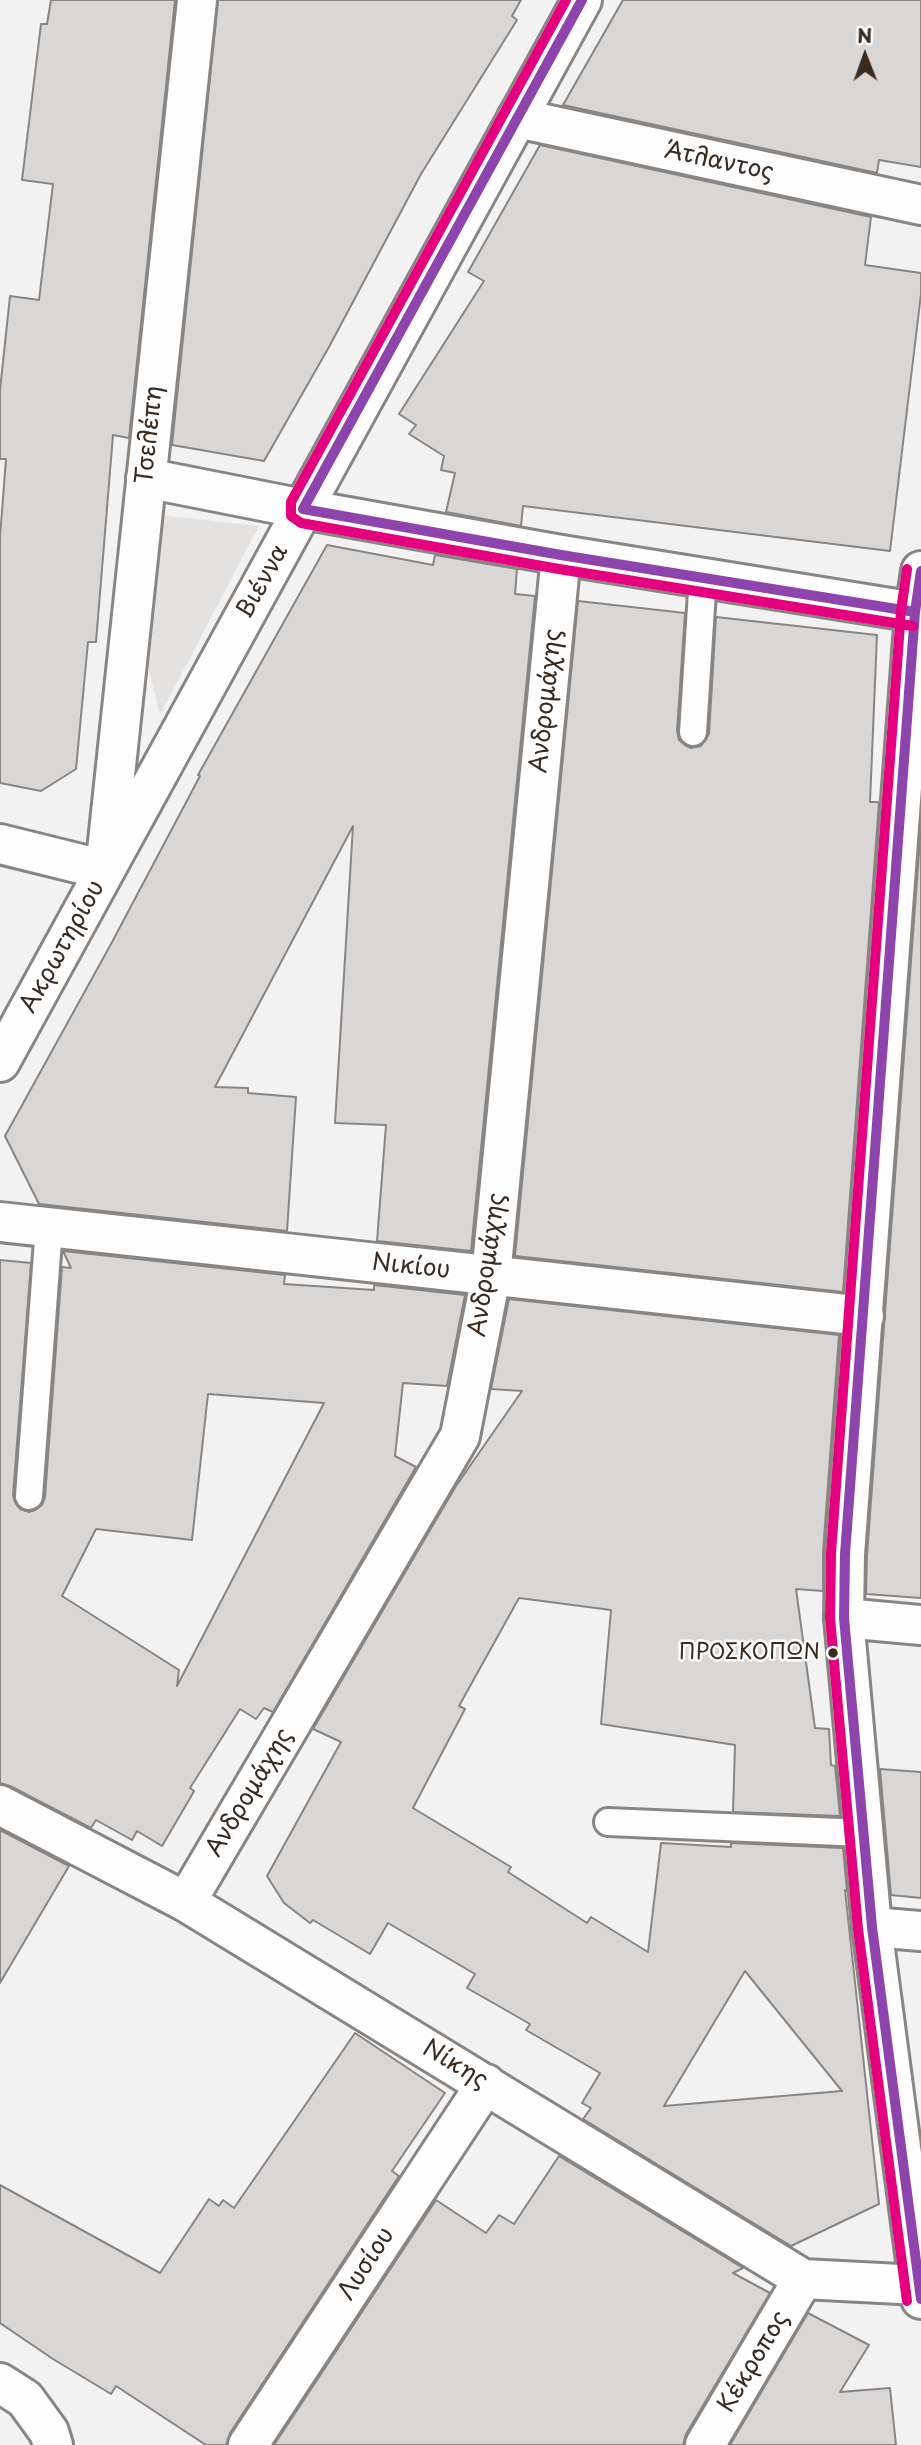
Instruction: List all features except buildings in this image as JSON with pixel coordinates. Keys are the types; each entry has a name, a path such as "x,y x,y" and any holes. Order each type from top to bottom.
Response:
{"street":[{"name":"Τσελέπη","path":"106,870 197,0"},
{"name":"Βιέννα","path":"106,870 582,0"},
{"name":"Άτλαντος","path":"517,118 921,205"},
{"path":"146,478 561,555 918,612"},
{"name":"Ανδρομάχης","path":"186,1902 460,1436 491,1276 561,555"},
{"path":"920,2292 872,1927 844,1618 845,1554 921,571"},
{"path":"0,844 106,870"},
{"name":"Ακρωτηρίου","path":"0,1062 106,870"},
{"name":"Νικίου","path":"0,1222 864,1316"},
{"path":"844,1618 921,1625"},
{"name":"Νίκης","path":"0,1805 186,1902 803,2279 920,2292"},
{"path":"872,1927 921,1931"},
{"name":"Λυσίου","path":"248,2445 486,2084"},
{"name":"Κέκροπος","path":"705,2445 803,2279"},
{"path":"0,2382 25,2399 49,2432 53,2445"}],"lane":[{"path":"693,732 703,576"},
{"path":"29,1496 49,1227"},
{"path":"608,1822 863,1832"}],"shaded area":[{"path":"159,515 259,526 160,715 141,637"}],"transit line":[{"path":"566,0 291,502 291,516 301,523 559,569 913,626"},
{"path":"582,0 303,509 561,555 915,612"},
{"path":"907,569 901,611 831,1553 830,1618 858,1929 907,2301"},
{"path":"921,571 915,612 845,1554 844,1618 872,1927 921,2299"}],"place":[{"name":"ΠΡΟΣΚΟΠΩΝ","path":"833,1653"}]}
